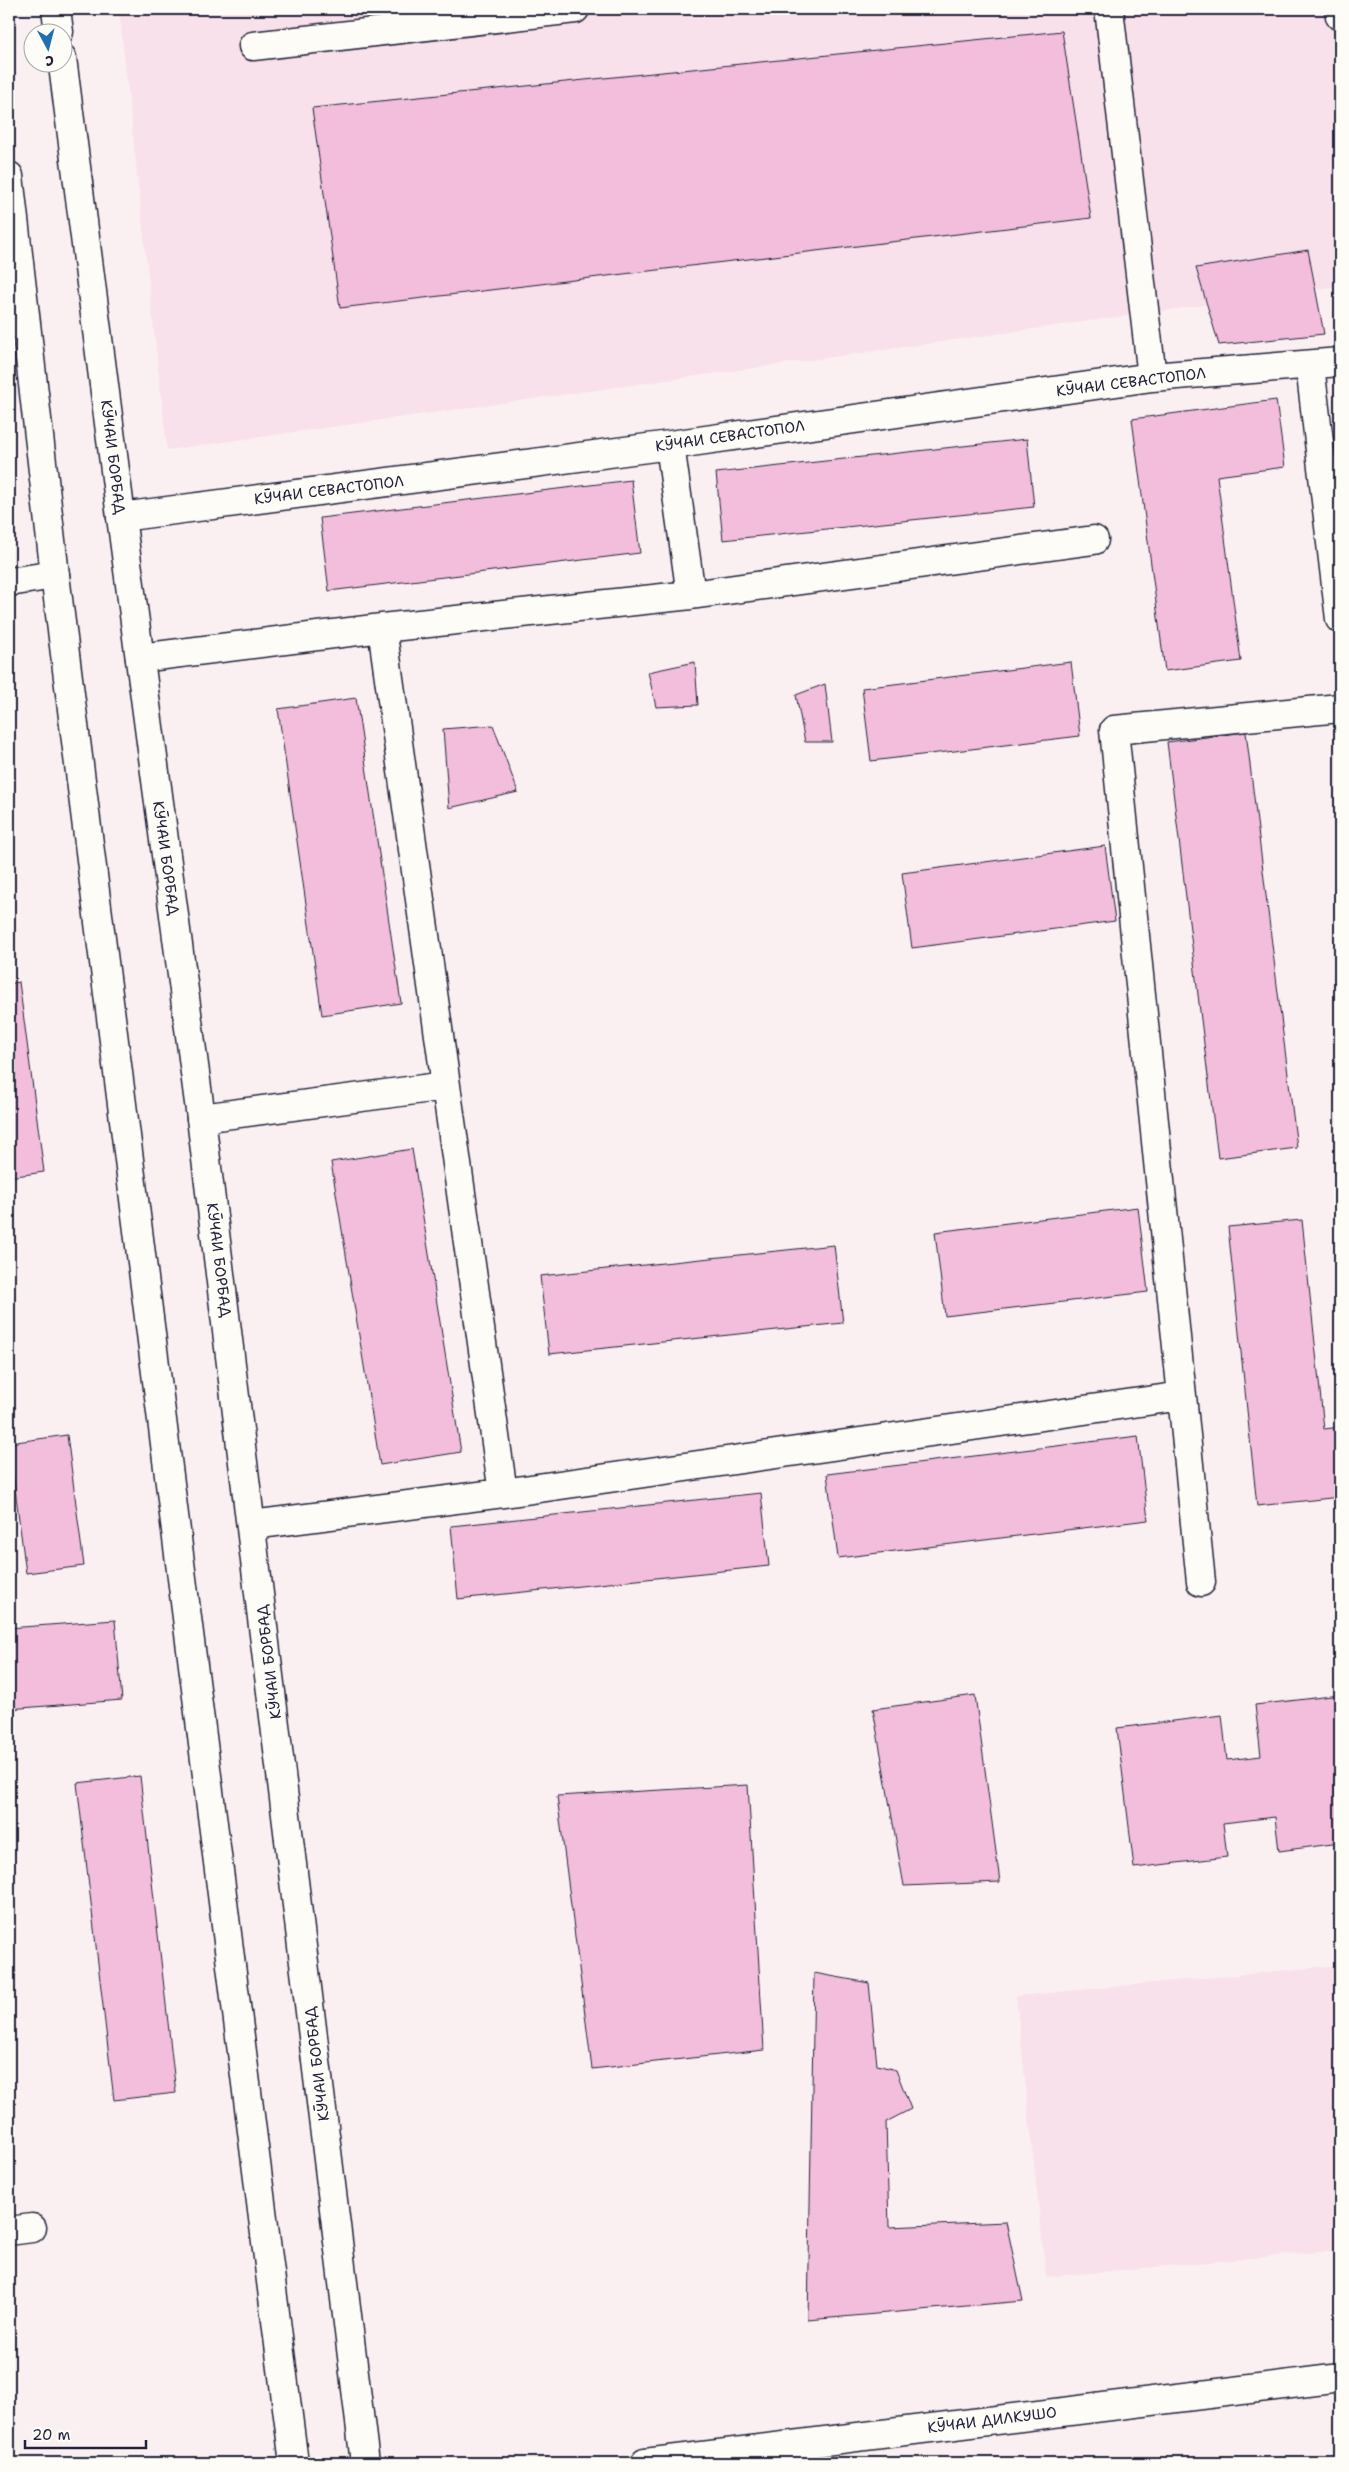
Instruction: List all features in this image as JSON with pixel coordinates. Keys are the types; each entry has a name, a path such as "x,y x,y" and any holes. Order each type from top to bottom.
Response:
{"main road":[{"path":"56,9 58,22"},
{"path":"253,46 469,15 576,9"},
{"path":"1109,9 1152,377"},
{"path":"1339,9 1340,16"},
{"name":"КӮЧАИ БОРБАД","path":"64,72 201,1118 365,2463"},
{"path":"9,176 55,576 294,2463"},
{"name":"КӮЧАИ СЕВАСТОПОЛ","path":"121,517 670,445 1152,377 1310,366 1340,362"},
{"path":"1310,366 1334,508 1340,619"},
{"path":"670,445 691,595"},
{"path":"140,658 382,628 691,595 1094,540"},
{"path":"9,582 55,576"},
{"path":"382,628 503,1493"},
{"path":"1201,1582 1114,730 1340,708"},
{"path":"201,1118 446,1086"},
{"path":"252,1525 503,1493 1182,1396"},
{"name":"КӮЧАИ ДИЛКУШО","path":"645,2463 1340,2378"}],"shaded area":[{"path":"119,9 1340,9 1340,286 167,450"},
{"path":"1340,1965 1340,2250 1046,2277 1016,1996"}],"building":[{"path":"1062,31 1091,218 340,308 312,108"},
{"path":"1308,250 1324,334 1219,345 1196,268"},
{"path":"1276,400 1285,467 1217,476 1241,661 1165,671 1132,419"},
{"path":"1027,439 1034,507 723,540 716,473"},
{"path":"631,480 640,553 329,591 320,518"},
{"path":"695,662 698,705 656,707 648,672"},
{"path":"1071,662 1080,736 871,761 862,688"},
{"path":"825,684 832,742 805,742 796,695"},
{"path":"356,698 401,1003 322,1015 278,709"},
{"path":"493,725 518,792 449,808 443,729"},
{"path":"1246,732 1297,1148 1218,1158 1167,742"},
{"path":"1105,846 1115,921 912,948 902,873"},
{"path":"19,982 44,1172 9,1177 9,984"},
{"path":"412,1149 461,1452 380,1465 331,1162"},
{"path":"1138,1207 1148,1292 945,1316 935,1232"},
{"path":"1302,1220 1324,1429 1340,1427 1340,1497 1257,1506 1228,1227"},
{"path":"834,1245 843,1323 549,1354 540,1276"},
{"path":"67,1435 84,1566 26,1573 9,1443"},
{"path":"1138,1436 1148,1520 838,1558 827,1474"},
{"path":"761,1493 769,1566 458,1599 451,1526"},
{"path":"115,1620 122,1700 9,1709 9,1628"},
{"path":"975,1695 1000,1882 904,1886 873,1709"},
{"path":"1340,1695 1340,1843 1279,1851 1275,1817 1223,1823 1227,1857 1134,1868 1117,1728 1222,1715 1227,1760 1261,1756 1255,1705"},
{"path":"140,1776 176,2093 114,2100 77,1783"},
{"path":"748,1785 764,2050 592,2069 557,1796"},
{"path":"814,1973 869,1983 877,2065 896,2070 911,2109 886,2122 889,2227 1006,2222 1023,2301 808,2320"}]}
